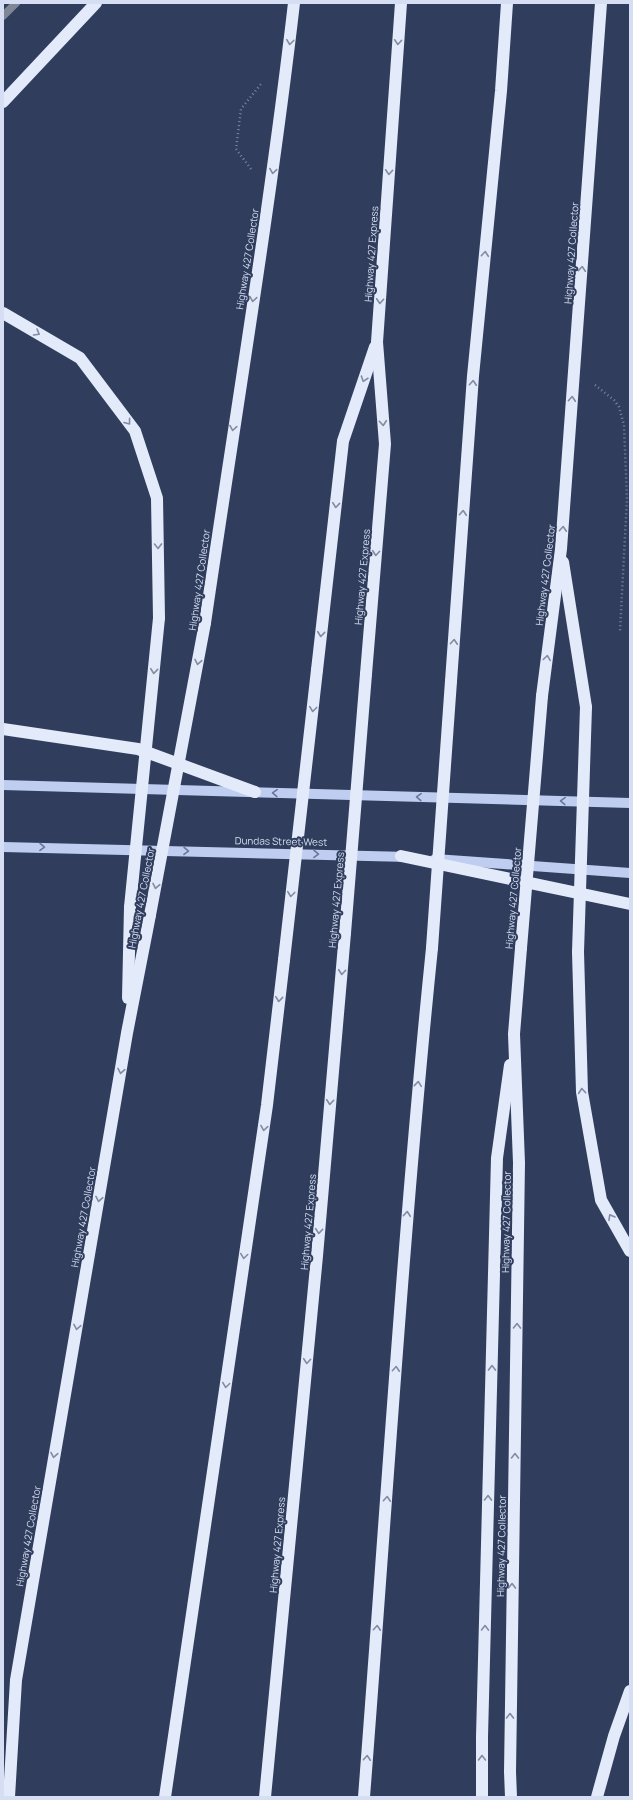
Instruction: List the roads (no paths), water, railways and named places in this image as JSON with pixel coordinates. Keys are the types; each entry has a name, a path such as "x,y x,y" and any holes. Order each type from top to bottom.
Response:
{"highway":[{"path":"3,102 96,3"},
{"name":"Highway 427 Collector","path":"9,1797 16,1680 127,1032 205,623 232,432 279,129 294,3"},
{"name":"Highway 427 Express","path":"265,1797 317,1256 385,444 377,342 401,3"},
{"path":"364,1797 405,1237 432,948 474,376 500,99 507,3"},
{"name":"Highway 427 Collector","path":"511,1797 510,1748 519,1163 514,1034 542,696 562,549 601,3"},
{"path":"3,313 80,358 135,432 157,498 159,618 130,907 127,1032"},
{"path":"165,1797 267,1105 343,441 377,342"},
{"path":"562,549 586,707 578,952 582,1092 601,1200 630,1251"},
{"path":"3,729 138,749 255,792"},
{"path":"401,856 630,904"},
{"path":"482,1797 482,1737 497,1158 514,1034"},
{"path":"597,1797 614,1736 630,1691"}],"main road":[{"path":"3,785 630,803"},
{"name":"Dundas Street West","path":"3,847 401,856 630,873"}],"street":[{"path":"3,16 16,3"}]}
